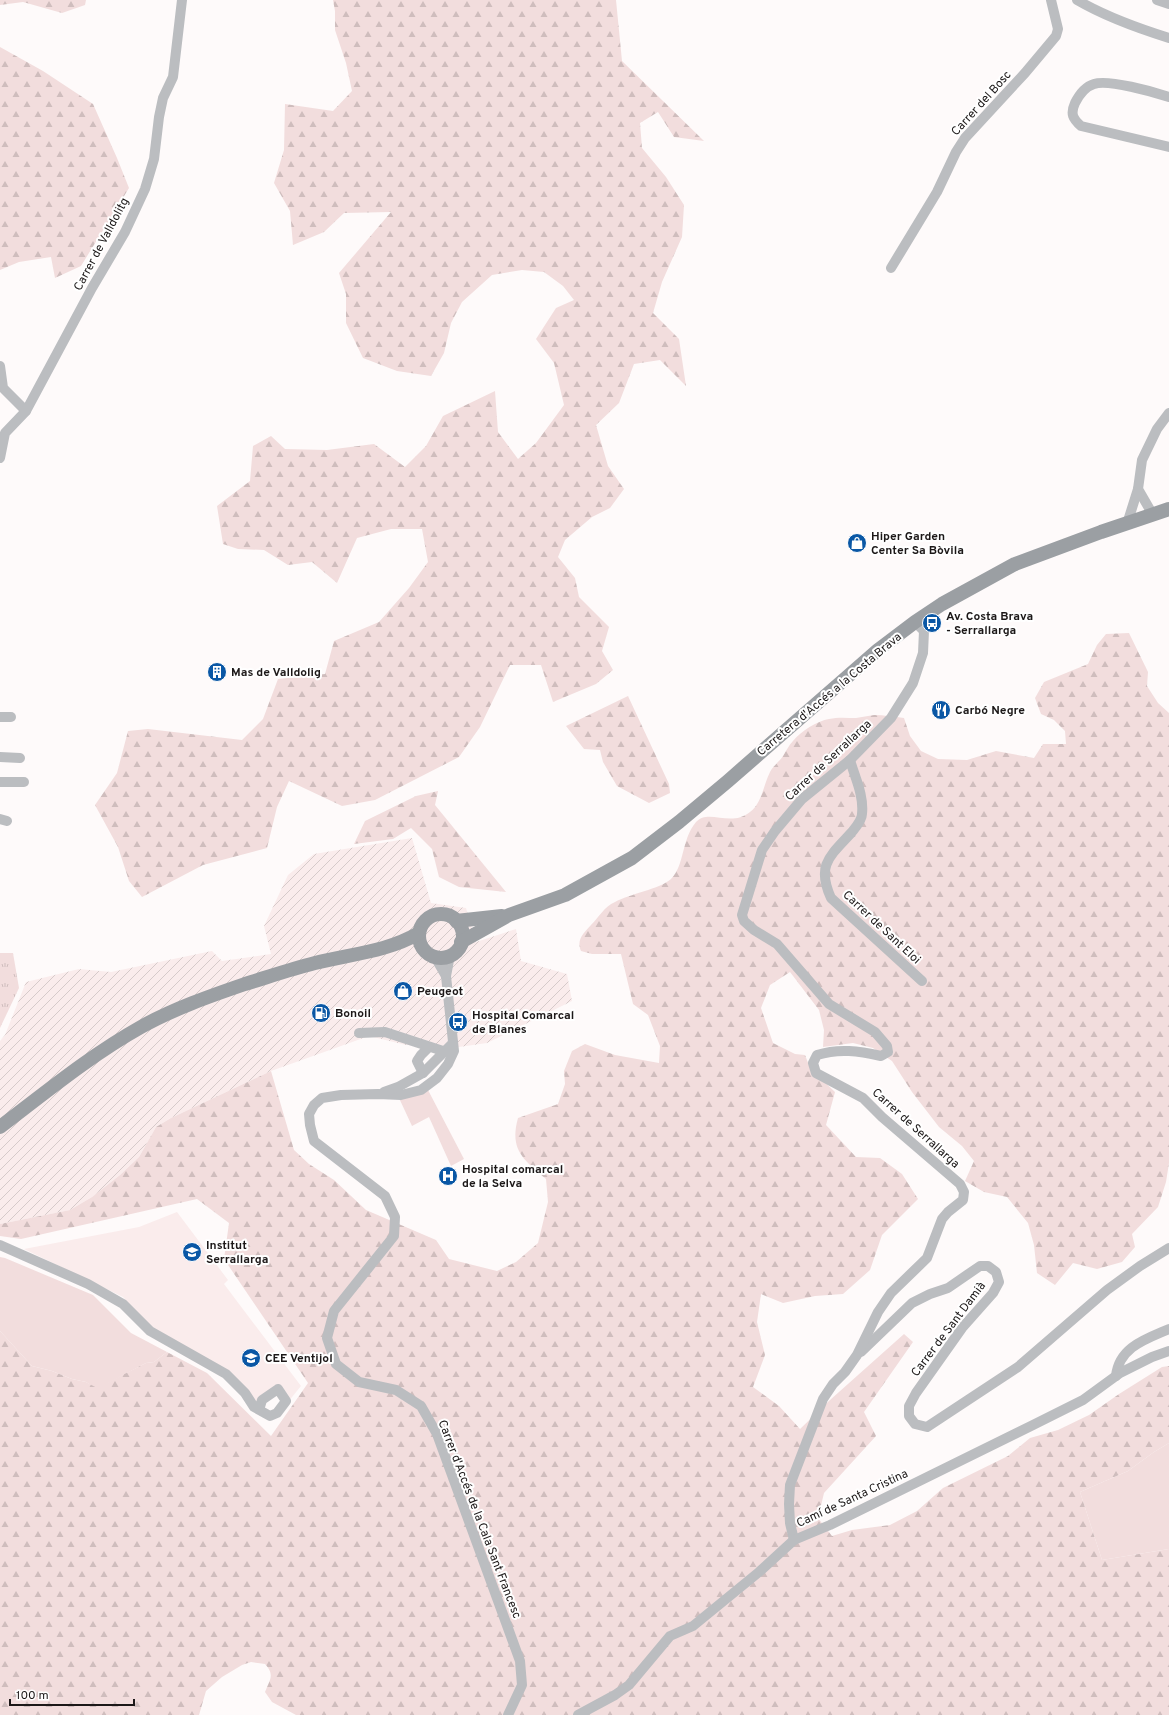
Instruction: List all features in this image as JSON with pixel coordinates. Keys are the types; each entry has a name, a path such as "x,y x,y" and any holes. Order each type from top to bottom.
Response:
{"main road":[{"name":"Carretera d'Accés a la Costa Brava","path":"461,942 509,915 565,895 632,858 679,822 878,650 942,604 1015,564 1101,532 1169,509"},
{"path":"0,1127 101,1052 142,1026 186,1006 244,985 315,963 389,947 406,941 419,933 425,921 434,915 446,915 456,921 461,929 461,942 458,949 450,955 443,957 429,953 389,947"},
{"name":"Carretera d'Accés a la Costa Brava","path":"456,921 509,915"},
{"path":"419,933 420,942 429,953"}],"street":[{"name":"Carrer de Valldolitg","path":"0,458 2,435 26,411 92,288 125,232 145,189 154,159 159,117 164,98 173,76 182,0"},
{"name":"Carrer del Bosc","path":"891,268 937,192 956,152 965,138 1026,73 1056,36 1058,29 1051,0"},
{"path":"1076,0 1128,25 1169,38"},
{"path":"1157,0 1169,4"},
{"path":"1169,98 1151,91 1107,83 1094,84 1080,92 1072,110 1073,120 1082,126 1169,147"},
{"path":"0,366 2,389 26,411"},
{"path":"1128,524 1138,489 1142,460 1157,429 1169,413"},
{"path":"1138,489 1153,515"},
{"name":"Carrer de Serrallarga","path":"794,1540 790,1517 790,1486 823,1399 833,1384 845,1372 857,1355 878,1312 891,1292 927,1258 942,1220 948,1212 963,1200 964,1192 960,1184 882,1117 863,1098 816,1073 813,1062 817,1055 830,1051 856,1050 882,1056 888,1052 887,1046 875,1032 829,1004 777,944 754,930 744,921 742,915 762,850 775,831 802,799 850,760 891,718 913,683 923,653 924,631 915,622"},
{"path":"0,717 11,717"},
{"path":"0,756 20,758"},
{"name":"Carrer de Sant Eloi","path":"850,760 862,798 862,815 856,827 832,854 826,864 824,870 825,885 831,898 922,981"},
{"path":"0,782 24,782"},
{"name":"Carrer d'Accés de la Cala Sant Francesc","path":"429,953 446,976"},
{"name":"Carrer d'Accés de la Cala Sant Francesc","path":"450,955 446,976 454,1051 448,1064 437,1078 421,1090 401,1095 341,1094 322,1098 314,1105 309,1114 314,1141 385,1196 395,1217 394,1236 334,1311 327,1338 336,1364 359,1382 396,1390 422,1406 437,1434 520,1661 522,1685 508,1715"},
{"path":"359,1033 385,1032 443,1051 448,1064"},
{"name":"Carrer d'Accés de la Cala Sant Francesc","path":"378,1094 398,1087 423,1073 443,1051 453,1043"},
{"path":"423,1073 417,1061 429,1047"},
{"path":"0,1245 88,1284 123,1304 150,1331 226,1374 245,1392 254,1407 259,1410"},
{"name":"Carrer de Sant Damià","path":"857,1355 912,1303 930,1294 948,1288 980,1266 988,1266 996,1272 999,1282 993,1293 962,1328 916,1393 909,1406 910,1416 915,1424 927,1427 1018,1367 1107,1290 1140,1266 1169,1248"},
{"path":"1116,1376 1117,1366 1126,1353 1139,1342 1169,1329"},
{"name":"Camí de Santa Cristina","path":"578,1715 615,1695 629,1685 670,1636 692,1626 759,1572 794,1540 830,1525 1040,1422 1083,1400 1116,1376 1152,1357 1169,1350"}],"shaded area":[{"path":"412,838 431,903 466,908 476,942 516,929 521,961 567,974 572,1001 487,1043 459,1047 406,1045 369,1036 271,1071 171,1118 156,1127 139,1157 120,1175 92,1197 70,1210 0,1224 0,1041 5,1035 26,982 79,969 111,972 212,951 222,961 271,954 264,926 288,875 314,854"},
{"path":"177,1212 228,1280 224,1284 301,1386 288,1402 275,1386 255,1404 227,1371 151,1329 123,1297 24,1249 139,1227"}],"green space":[{"path":"0,0 86,0 85,5 62,13 23,2 0,5"},
{"path":"333,0 616,0 622,61 704,141 674,137 658,112 640,123 642,148 666,177 684,205 682,237 662,282 653,313 679,339 686,386 660,360 634,364 619,403 596,425 608,466 624,489 610,508 592,517 565,540 558,557 575,578 579,597 609,627 602,651 613,670 596,684 553,702 541,665 510,665 480,727 459,757 375,800 342,806 289,781 277,807 267,848 203,865 142,897 129,881 118,847 95,805 117,773 128,731 148,729 242,740 263,719 278,679 325,674 334,641 379,622 409,588 428,562 422,529 391,529 357,538 337,583 312,562 288,565 264,550 238,549 223,544 217,506 250,481 253,446 271,436 285,449 327,450 374,444 405,467 426,446 443,416 495,391 498,432 518,459 536,443 564,405 554,363 536,339 556,308 574,300 563,286 544,272 522,270 492,275 462,302 451,323 444,353 431,376 397,371 363,358 346,323 346,294 339,273 391,212 344,213 324,232 293,245 290,211 274,183 284,150 285,104 333,111 352,91 346,63 335,30 335,11"},
{"path":"0,47 43,71 93,104 129,188 81,266 55,278 51,257 19,262 0,270"},
{"path":"1129,633 1148,672 1147,686 1158,703 1169,713 1169,1163 1166,1182 1158,1207 1132,1234 1135,1247 1122,1262 1097,1269 1073,1263 1055,1285 1037,1273 1034,1245 1028,1223 1007,1197 984,1192 965,1181 974,1161 962,1146 939,1127 912,1092 892,1061 873,1048 853,1043 823,1047 824,1030 819,1010 790,972 770,985 761,1008 773,1043 795,1054 805,1055 810,1068 835,1092 826,1125 856,1157 880,1158 902,1174 918,1199 882,1235 870,1270 843,1294 815,1296 783,1303 761,1294 757,1322 765,1355 753,1387 779,1406 800,1429 904,1334 913,1342 864,1412 876,1436 824,1493 818,1518 832,1536 852,1530 890,1525 917,1511 943,1488 1008,1456 1030,1438 1058,1430 1089,1415 1162,1367 1169,1366 1169,1443 1128,1471 1080,1492 1102,1560 1169,1549 1169,1715 296,1715 272,1702 265,1692 271,1677 270,1671 265,1664 251,1662 242,1665 222,1677 206,1691 199,1715 0,1715 0,1331 32,1366 86,1382 97,1388 146,1363 154,1362 167,1352 207,1373 271,1436 308,1383 224,1259 229,1223 197,1199 21,1239 0,1236 0,1224 70,1210 92,1197 120,1175 139,1157 156,1127 171,1118 271,1071 294,1150 309,1164 334,1180 366,1210 436,1240 449,1259 497,1271 516,1262 538,1243 548,1202 546,1179 525,1160 517,1146 515,1138 518,1118 558,1104 565,1084 564,1071 572,1051 585,1044 615,1055 659,1063 660,1046 648,1015 633,1004 621,954 592,954 581,951 579,943 582,936 605,909 621,899 660,886 671,879 679,867 691,829 701,818 714,817 728,819 742,816 750,812 760,799 771,770 796,737 814,724 824,720 874,715 904,718 910,736 921,751 938,759 967,760 996,751 1034,758 1043,744 1066,744 1065,731 1054,720 1041,714 1035,698 1044,682 1088,664 1097,645 1106,634"},
{"path":"628,696 669,784 670,793 649,803 617,786 603,762 600,750 584,749 566,726"},
{"path":"438,791 435,805 506,892 459,887 439,877 432,849 411,828 393,839 354,844 365,821 416,796"},
{"path":"0,953 13,953 19,988 0,1028"},
{"path":"428,1090 464,1159 451,1166 429,1117 412,1126 399,1098"},
{"path":"0,1257 93,1295 131,1333 167,1352 154,1362 146,1363 97,1389 86,1382 32,1366 0,1331"},
{"path":"1169,1443 1169,1549 1102,1560 1080,1492 1128,1471"}],"place":[{"name":"Hiper Garden Center Sa Bòvila","path":"857,543"},
{"name":"Av. Costa Brava - Serrallarga","path":"932,623"},
{"name":"Mas de Valldolig","path":"217,672"},
{"name":"Carbó Negre","path":"941,710"},
{"name":"Peugeot","path":"403,991"},
{"name":"Bonoil","path":"321,1013"},
{"name":"Hospital Comarcal de Blanes","path":"458,1022"},
{"name":"Hospital comarcal de la Selva","path":"448,1176"},
{"name":"Institut Serrallarga","path":"192,1252"},
{"name":"CEE Ventijol","path":"251,1358"}]}
